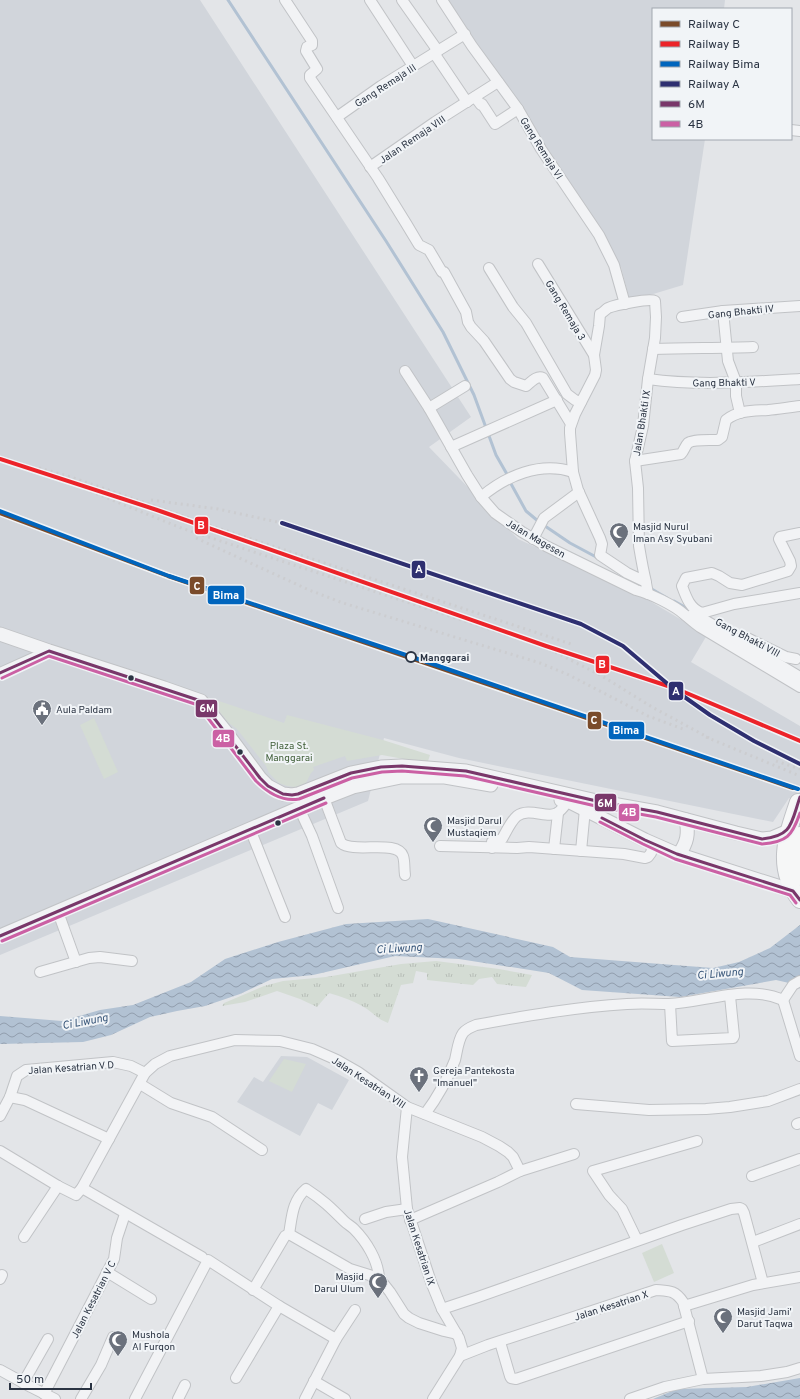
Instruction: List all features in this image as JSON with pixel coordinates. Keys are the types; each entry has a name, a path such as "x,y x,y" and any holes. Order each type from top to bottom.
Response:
{"main road":[{"path":"798,802 795,831 798,889"},
{"path":"795,831 784,856 788,880 798,889"}],"street":[{"path":"285,0 312,41 312,45 307,48 306,51 316,69 310,75 310,78 370,167"},
{"path":"370,0 413,66"},
{"path":"402,0 467,102"},
{"name":"Gang Remaja VI","path":"442,0 518,109 541,149 599,235 614,265 625,304"},
{"name":"Gang Remaja III","path":"337,117 382,86 465,34"},
{"name":"Jalan Remaja VIII","path":"498,82 429,126 370,167 419,245 428,250 442,272 444,272 466,312 468,322 471,327 484,341 510,379 526,386 537,378 543,378 557,400"},
{"path":"476,97 495,124 518,109"},
{"name":"Gang Remaja 3","path":"538,264 594,355"},
{"path":"489,268 513,307 526,323 567,394 575,400 581,402"},
{"name":"Jalan Bhakti IX","path":"625,304 642,300 653,299 655,301 656,327 648,379 644,420 635,461 638,488 639,546 646,587"},
{"path":"625,304 609,308 600,314 599,330 594,355 595,375 574,414 570,433 573,472 578,492 602,544 600,554 646,587"},
{"name":"Gang Bhakti IV","path":"682,317 723,311 800,306"},
{"path":"723,311 726,348 729,365 736,382 736,396 740,413"},
{"path":"653,349 753,347"},
{"name":"Jalan Magesen","path":"405,372 429,408 481,497 495,513 522,532 596,571 636,590 646,587 686,615 692,622 800,687"},
{"name":"Gang Bhakti V","path":"648,379 674,382 736,382 800,379"},
{"path":"429,408 465,386"},
{"path":"451,447 557,400 571,424"},
{"path":"635,461 681,454 687,444 691,441 718,440 722,437 726,420 731,416 746,411 800,406"},
{"path":"481,497 494,486 534,469 554,468 573,472"},
{"path":"533,538 542,521 578,492"},
{"name":"Gang Bhakti VIII","path":"796,659 786,657 770,650 702,612 697,611 691,605 682,586 686,578 705,574 719,576 730,583 742,585 788,571 791,568 790,561 779,539 780,537 800,533"},
{"name":"Gang Bhakti VIII","path":"702,612 734,604 800,593"},
{"name":"Jalan Magesen","path":"686,615 696,616 703,619 800,677"},
{"path":"0,634 201,701 260,778 268,786 283,794 298,794 351,773 381,767 402,766 466,770 601,802 657,812 762,839 772,838 786,832 795,831"},
{"path":"0,673 49,651"},
{"path":"0,936 324,798 352,787 400,777 445,777 484,783 568,801 653,844 679,854 798,889"},
{"path":"324,798 342,843 347,847 379,847 398,850 404,858 405,875"},
{"path":"492,848 492,842 502,839 519,814 554,815 568,801"},
{"path":"299,808 312,836 338,908"},
{"path":"581,851 585,809"},
{"path":"554,849 558,812"},
{"path":"679,854 687,839 688,829 686,820"},
{"path":"250,829 285,917"},
{"path":"440,846 492,848 529,847 624,854 645,858 651,853 653,844"},
{"path":"58,912 76,962"},
{"path":"40,972 83,959 94,958 132,961"},
{"path":"800,981 793,985 784,999 800,1056"},
{"path":"425,1114 450,1072 462,1035 467,1029 476,1025 603,1006 627,1004 670,1004 730,996 760,994 784,999"},
{"path":"670,1004 672,1041 732,1038 734,1036 730,996"},
{"name":"Jalan Kesatrian VIII","path":"82,1188 145,1073 155,1064 170,1056 235,1040 280,1041 312,1049 337,1060 358,1072 407,1107 482,1137 499,1146 513,1157 520,1171"},
{"name":"Jalan Kesatrian V D","path":"0,1116 10,1097 17,1076 26,1070 113,1062 131,1066 145,1073"},
{"path":"140,1084 171,1103 212,1117 262,1150"},
{"path":"576,1104 648,1110 706,1109 768,1101 800,1089"},
{"path":"10,1097 25,1100 109,1139"},
{"name":"Jalan Kesatrian IX","path":"407,1107 402,1157 407,1209 431,1282 442,1309 457,1334 462,1348 460,1356"},
{"path":"638,1240 622,1210 609,1195 593,1171 697,1141"},
{"path":"0,1151 58,1186 76,1195 82,1188 202,1257"},
{"path":"410,1220 520,1171 574,1154"},
{"path":"752,1176 800,1159"},
{"path":"24,1237 58,1186"},
{"path":"253,1290 285,1236 289,1234 296,1200 306,1189 326,1203 354,1229 372,1254 378,1270 379,1278 404,1314 409,1318 426,1325 457,1334"},
{"path":"442,1309 478,1298 638,1240 731,1209 740,1208 744,1213 763,1283"},
{"path":"365,1219 386,1212 407,1209"},
{"name":"Jalan Kesatrian V C","path":"44,1394 106,1278 107,1272 114,1259 117,1238 126,1214"},
{"path":"752,1242 800,1224"},
{"path":"289,1234 350,1269 379,1278"},
{"path":"135,1399 208,1260 278,1306 336,1339"},
{"path":"107,1272 151,1299"},
{"path":"684,1306 763,1283 800,1277"},
{"name":"Jalan Kesatrian X","path":"460,1356 656,1290 670,1291 678,1294 683,1302 703,1379"},
{"path":"236,1378 278,1306"},
{"path":"305,1399 336,1339 355,1310"},
{"path":"500,1342 510,1376 511,1378 516,1379 688,1321"},
{"path":"81,1399 101,1365 113,1337"},
{"path":"23,1383 48,1339"},
{"path":"433,1399 460,1356"},
{"path":"630,1399 665,1387 703,1379 761,1376 787,1372 800,1368"},
{"path":"0,1370 55,1399"},
{"path":"314,1381 345,1399"},
{"path":"178,1399 185,1385"}],"shaded area":[{"path":"0,0 200,0 471,417 429,447 518,539 638,594 707,635 691,662 800,726 800,802 789,798 773,822 459,758 384,738 368,801 0,955"},
{"path":"444,0 725,0 724,8 652,8 652,140 705,140 683,285 630,301 621,267"},
{"path":"281,1056 307,1057 349,1080 332,1110 318,1103 300,1136 237,1102 254,1077 263,1082"}],"green space":[{"name":"Plaza St. Manggarai","path":"207,697 284,723 287,715 383,740 430,755 428,761 409,760 382,755 347,761 345,756 313,767 314,770 306,783 303,785 295,787 287,786 279,783 269,773 266,766 237,729 229,723"},
{"path":"94,718 118,772 104,779 80,725"},
{"path":"436,961 532,975 526,987 497,984 492,977 479,979 473,985 427,980 427,973 416,971 413,983 401,985 388,1023 358,1004 329,993 317,1007 277,991 245,1002 222,1006 224,1003 264,986 283,981 326,977 401,964"},
{"path":"284,1059 306,1064 292,1092 269,1081"},
{"path":"662,1244 674,1273 654,1282 642,1253"}],"water":[{"name":"Ci Liwung","path":"428,919 553,947 570,957 713,968 739,962 770,948 800,925 800,989 798,985 776,980 680,997 582,990 549,973 459,959 395,956 313,975 272,979 240,994 205,1006 150,1017 111,1035 83,1042 0,1044 0,1016 62,1021 100,1010 133,1005 191,982 225,959 278,942 346,924"},
{"path":"800,1378 800,1399 653,1399 677,1389 747,1387"}],"waterway":[{"path":"228,0 386,241 443,332 474,395 496,455 508,476"},
{"path":"510,482 526,511 538,521"},
{"path":"545,526 570,543 598,558"},
{"path":"650,588 667,598"},
{"path":"674,601 690,610"}],"railway":[{"path":"0,460 80,487 184,529 547,648 602,676 652,707 711,739"},
{"path":"39,468 71,477 215,527 574,645"},
{"path":"151,500 218,509 282,523"},
{"path":"196,538 309,590 343,603 540,663 567,674 648,716 683,729"},
{"path":"706,737 800,776"},
{"path":"780,755 800,762"},
{"path":"776,761 800,769"}],"rail line":[{"name":"B","path":"0,459 157,510 546,646 677,689 800,741"},
{"name":"Bima","path":"0,511 169,576 421,660 798,789"},
{"name":"C","path":"0,513 168,576 793,788"},
{"name":"A","path":"282,523 581,624 623,646 676,691 710,715 754,741 800,764"}],"transit line":[{"name":"6M","path":"0,673 49,651 201,701 260,778 268,786 283,794 298,794 351,773 381,767 402,766 466,771 601,802 657,812 762,839 780,835 789,827 800,797"},
{"name":"4B","path":"2,678 49,656 198,705 256,781 270,793 281,798 293,800 299,799 352,778 382,772 402,771 465,776 600,807 656,817 762,844 777,842 787,836 794,827 800,813"},
{"name":"6M","path":"0,936 324,798"},
{"name":"4B","path":"2,941 326,803"},
{"name":"6M","path":"602,818 645,840 677,854 793,891 800,900"},
{"name":"4B","path":"600,822 675,859 790,895 796,903"}],"place":[{"name":"Masjid Nurul Iman Asy Syubani","path":"619,549"},
{"name":"Manggarai","path":"411,657"},
{"name":"Aula Paldam","path":"42,726"},
{"name":"Masjid Darul Mustaqiem","path":"433,843"},
{"name":"Gereja Pantekosta \"Imanuel\"","path":"419,1093"},
{"name":"Masjid Darul Ulum","path":"378,1299"},
{"name":"Masjid Jami' Darut Taqwa","path":"723,1334"},
{"name":"Mushola Al Furqon","path":"118,1357"}]}
